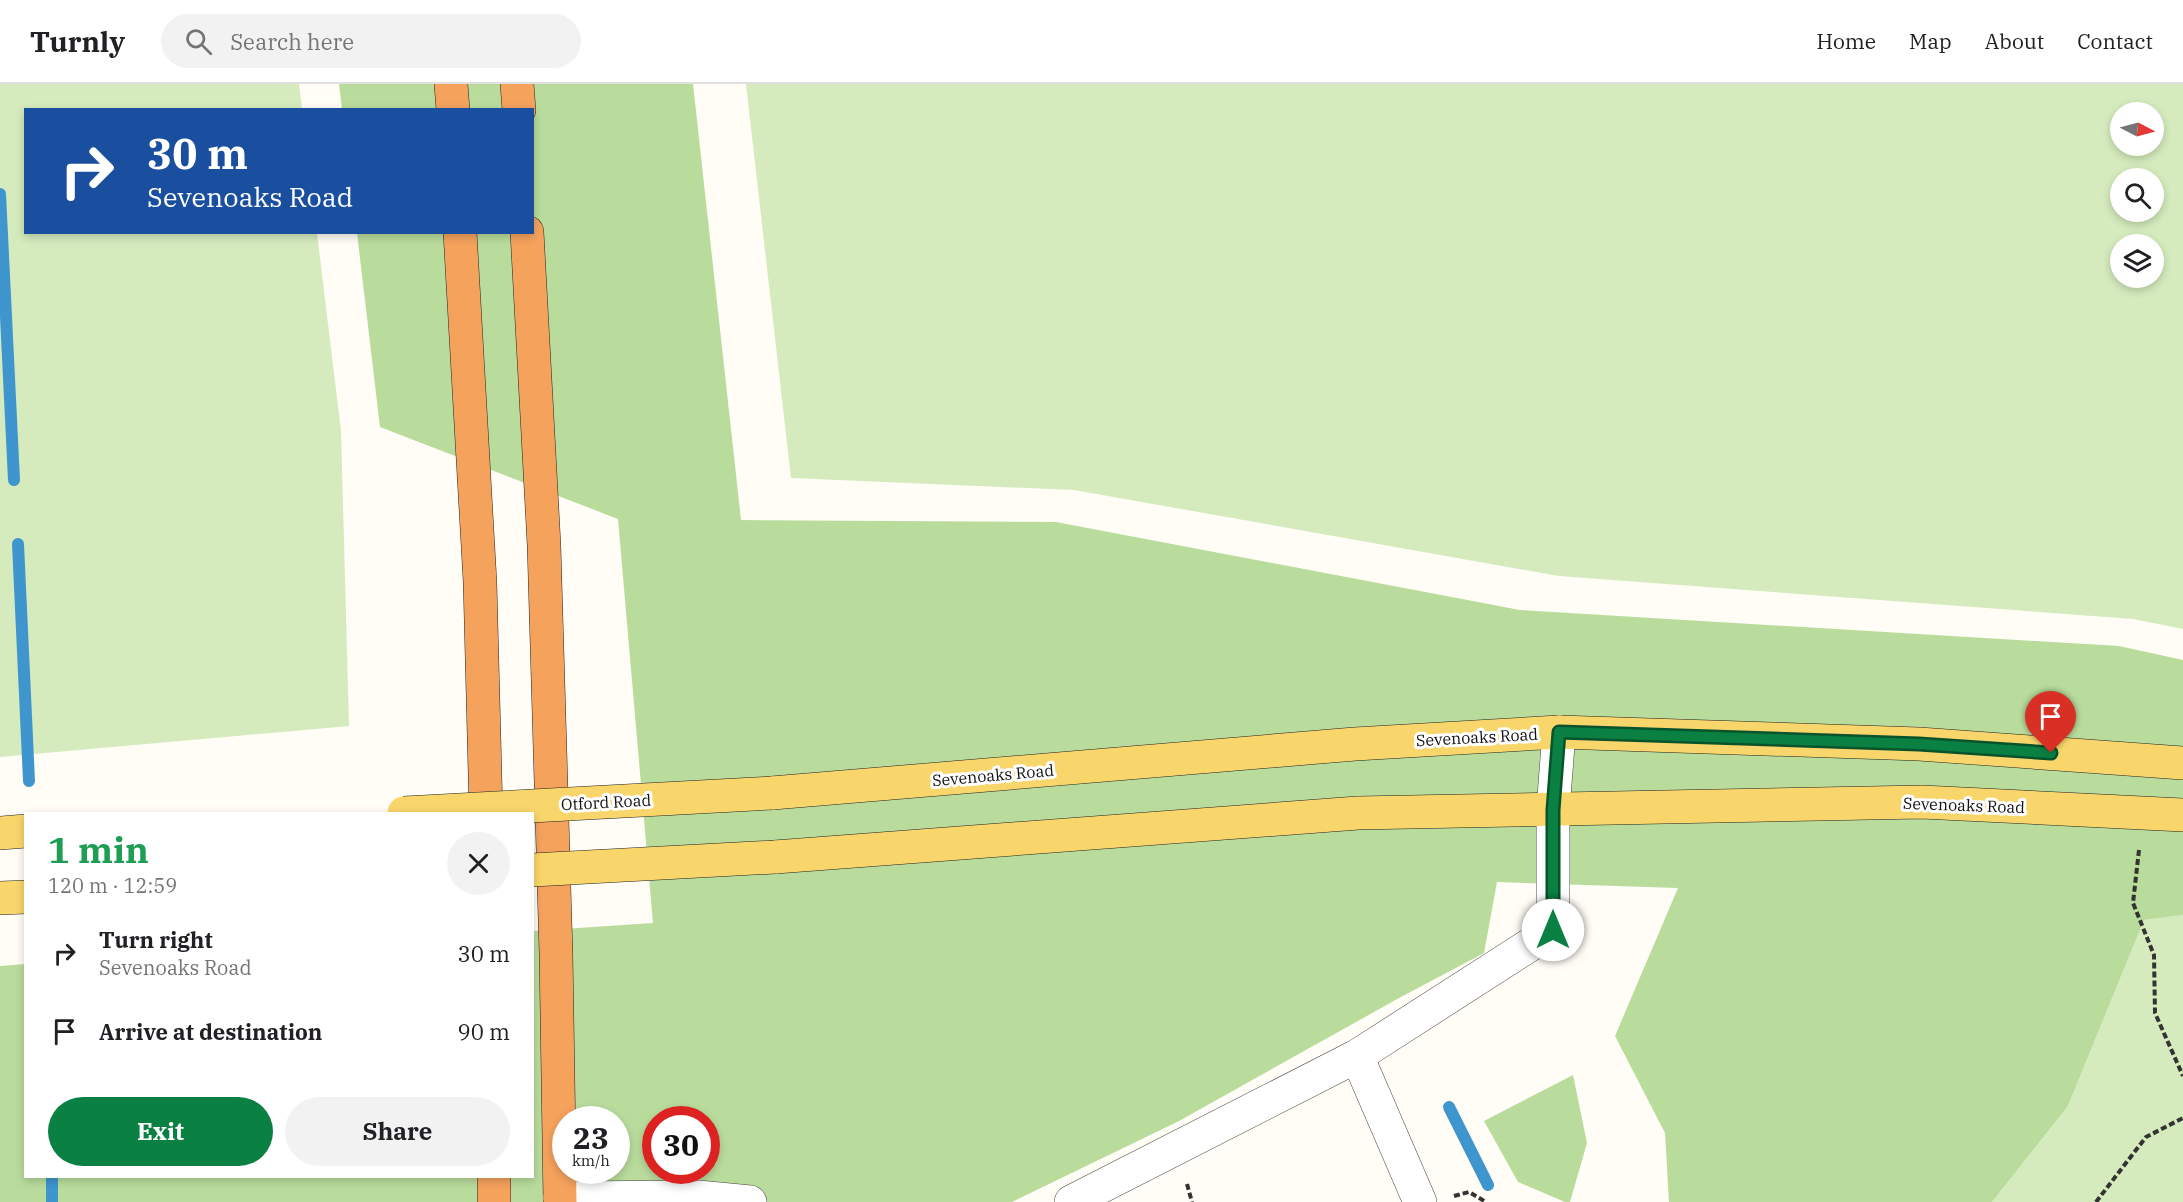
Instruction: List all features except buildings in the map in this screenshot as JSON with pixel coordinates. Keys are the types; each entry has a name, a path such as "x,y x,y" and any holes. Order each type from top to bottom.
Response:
{"highway":[{"path":"451,84 453,108"},
{"path":"517,84 519,108"},
{"path":"460,234 480,582 486,812"},
{"path":"527,234 544,556 556,954 560,1200"},
{"path":"494,1178 494,1202"}],"main road":[{"name":"Sevenoaks Road","path":"772,794 1355,744 1559,732 1919,744 2183,763"},
{"name":"Otford Road","path":"423,812 772,794"},
{"name":"Sevenoaks Road","path":"534,870 775,857 1358,813 1922,802 2183,815"},
{"path":"0,833 24,831"},
{"path":"0,898 24,897"}],"street":[{"path":"1071,1202 1357,1056 1553,930 1553,810 1559,732"},
{"path":"1357,1056 1436,1199"},
{"path":"560,1200 698,1197 750,1202"}],"path":[{"path":"2144,813 2133,903 2154,955 2155,1013 2183,1076"},
{"path":"2096,1202 2146,1137 2183,1119"},
{"path":"1436,1199 1469,1192 1486,1202"}],"green space":[{"path":"0,84 299,84 302,108 24,108 24,234 317,234 341,431 349,726 0,757"},
{"path":"339,84 693,84 741,520 1056,522 1520,610 2119,646 2183,660 2183,915 2144,920 2068,1106 1992,1202 1669,1202 1665,1133 1615,1036 1678,888 1497,882 1484,953 1179,1121 1012,1202 0,1202 0,966 24,964 24,1178 534,1178 534,931 653,923 618,519 380,427 357,234 534,234 534,108 342,108"},
{"path":"746,84 2183,84 2183,629 2133,619 1559,576 1074,490 791,478"},
{"path":"2183,915 2183,1202 1992,1202 2068,1106 2144,920"},
{"path":"1573,1075 1587,1143 1570,1202 1565,1202 1518,1182 1484,1121"}],"waterway":[{"path":"0,194 14,480"},
{"path":"18,544 29,781"},
{"path":"1449,1107 1488,1185"},
{"path":"52,1178 52,1202"}],"route":[{"path":"1553,930 1553,810 1559,732 1919,744 2051,753"}]}
